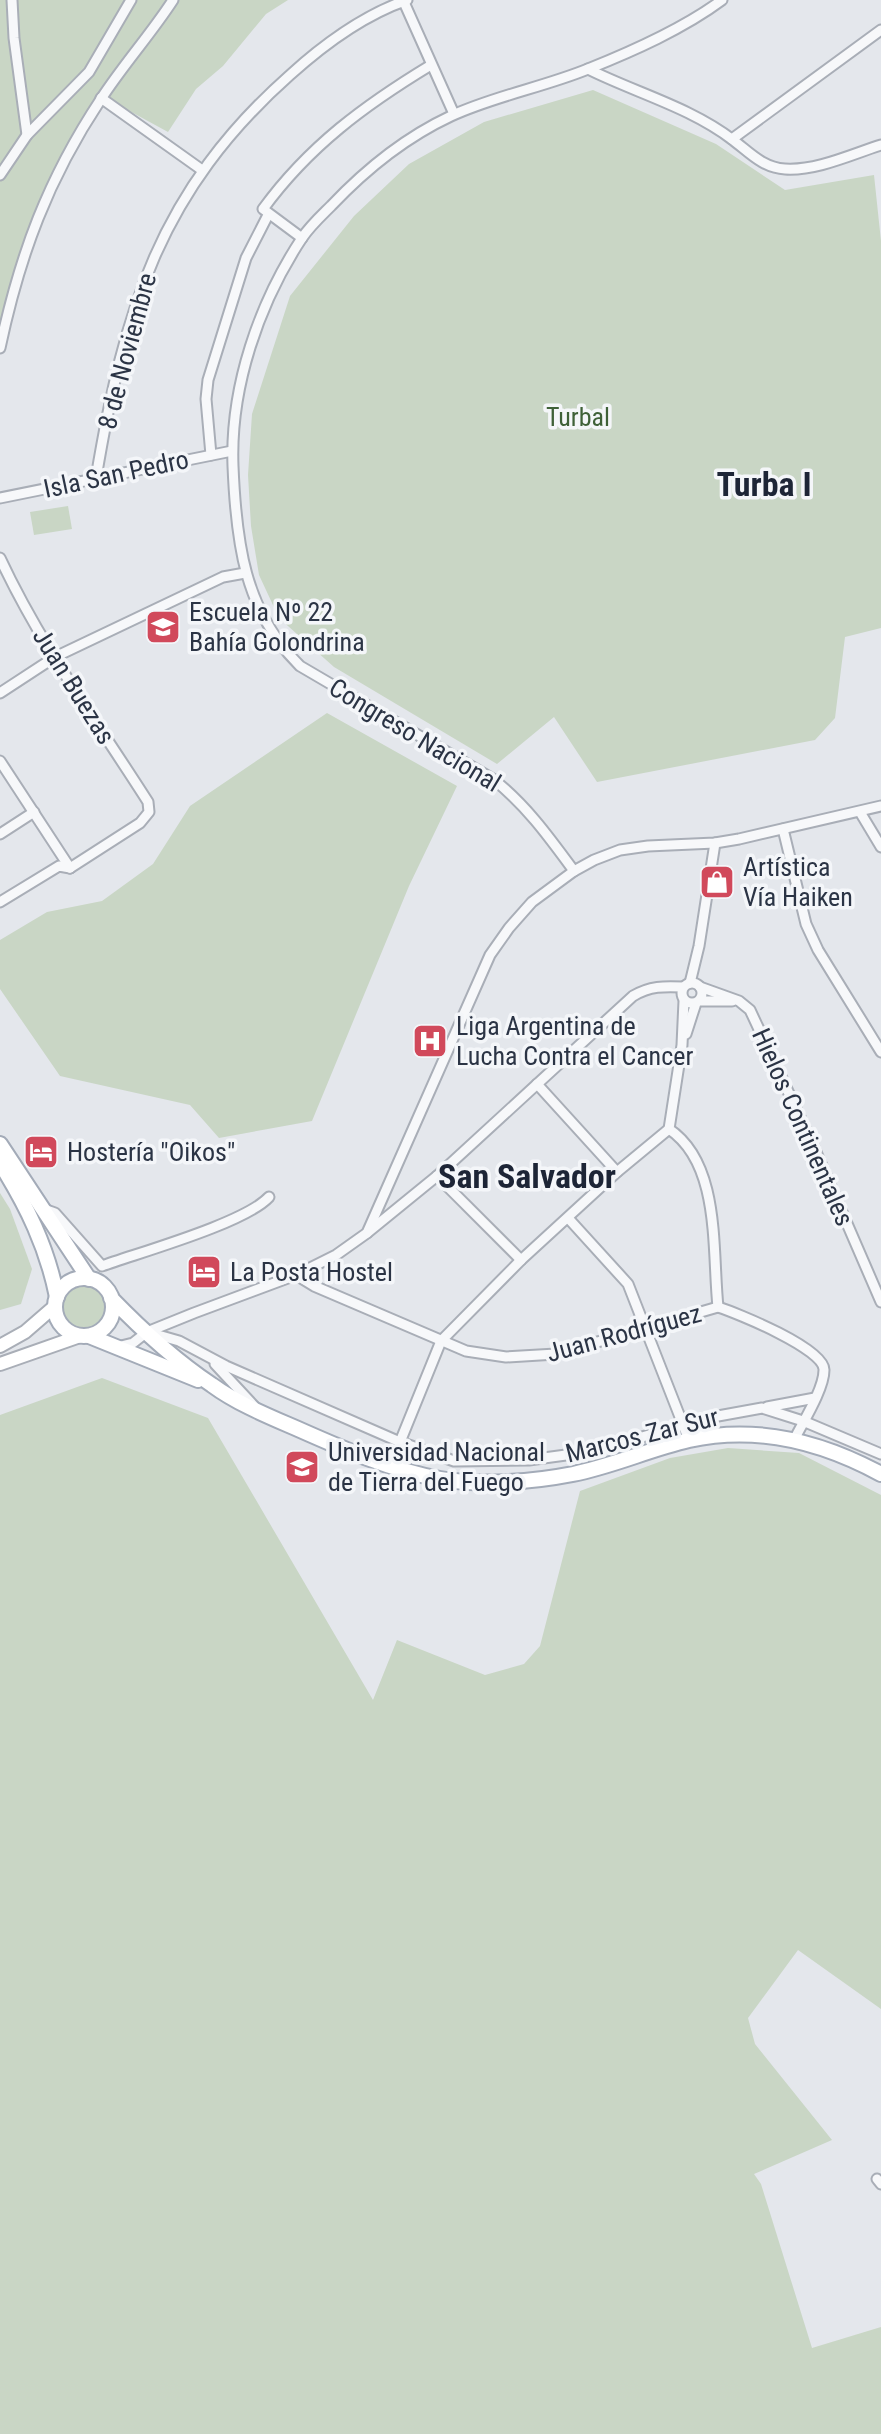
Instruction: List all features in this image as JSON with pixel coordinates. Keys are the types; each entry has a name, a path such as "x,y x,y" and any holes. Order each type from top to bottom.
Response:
{"main road":[{"path":"0,1144 92,1280 108,1291 113,1308 106,1326 0,1364"},
{"path":"0,1163 32,1218 49,1261 59,1323 65,1329 210,1384 262,1414 395,1467 442,1479 477,1481 572,1475 689,1440 754,1434 794,1440 838,1452 881,1474"},
{"path":"0,1346 25,1332 56,1302 66,1285 81,1279 92,1280"},
{"path":"111,1298 210,1384"}],"street":[{"path":"12,0 27,135"},
{"path":"0,175 27,135 89,72 131,0"},
{"path":"0,348 14,283 51,185 101,98 173,0"},
{"path":"404,0 454,114"},
{"name":"8 de Noviembre","path":"96,478 119,361 134,307 153,257 202,170 242,122 312,55 352,28 404,0"},
{"name":"Congreso Nacional","path":"574,871 537,820 515,796 493,779 300,666 282,648 245,573 235,518 232,451 240,384 271,294 302,238 372,166 424,130 454,114 588,69 698,17 722,0"},
{"path":"732,139 881,30"},
{"path":"302,238 263,209 321,143 366,105 431,65"},
{"path":"588,69 689,114 772,167 786,169 818,164 881,145"},
{"path":"101,98 202,170"},
{"path":"211,455 206,399 208,380 246,258 268,215"},
{"name":"Isla San Pedro","path":"0,498 232,451"},
{"name":"Juan Buezas","path":"0,558 15,591 55,657 148,802 149,812 140,823 70,868"},
{"path":"0,693 55,657 223,577 245,573"},
{"path":"0,761 70,868"},
{"path":"367,1233 490,955 532,902 574,871 620,850 715,843 881,806"},
{"path":"0,834 34,812"},
{"path":"860,812 881,847"},
{"path":"783,829 806,924 818,950 881,1052"},
{"path":"693,986 715,843"},
{"path":"0,902 59,866 70,868"},
{"path":"400,1442 441,1341 521,1260 669,1129 682,1045 684,1001 681,992 693,986"},
{"path":"114,1348 133,1343 147,1332 296,1275 336,1255 437,1176 644,989 693,986 702,996 682,1045"},
{"name":"Hielos Continentales","path":"693,986 739,1001 750,1010 881,1302"},
{"path":"684,1001 690,1004 698,1002"},
{"name":"Hielos Continentales","path":"698,1002 739,1001"},
{"path":"537,1084 617,1172"},
{"path":"669,1129 691,1149 706,1182 718,1307"},
{"path":"437,1176 521,1260"},
{"path":"92,1280 102,1266 232,1219 260,1207 269,1197"},
{"path":"40,1207 55,1213 102,1266"},
{"path":"568,1218 628,1284 689,1440"},
{"name":"Juan Rodríguez","path":"296,1275 314,1286 441,1341 480,1354 531,1358 556,1354 718,1307 743,1315 818,1357 825,1371 794,1440"},
{"path":"179,1341 177,1332 182,1318"},
{"name":"Marcos Zar Sur","path":"147,1332 179,1341 210,1359 400,1442 454,1461 529,1460 591,1450 682,1424 762,1408 803,1421 881,1454"},
{"path":"210,1359 262,1414"},
{"path":"762,1408 815,1398"}],"green space":[{"path":"0,0 288,0 266,14 223,66 196,89 168,132 102,96 50,184 0,340"},
{"name":"Turbal","path":"593,90 716,144 785,190 874,175 881,241 881,628 845,637 835,718 815,740 597,782 554,717 497,764 334,667 279,618 259,575 251,526 248,475 252,414 290,296 354,216 409,164 484,122"},
{"path":"68,506 72,529 34,535 30,512"},
{"path":"327,713 457,786 409,886 312,1121 219,1138 190,1105 60,1076 0,989 0,940 47,912 102,901 153,864 190,806"},
{"path":"0,1193 10,1209 32,1269 21,1304 0,1310"},
{"path":"85,1285 101,1291 107,1307 101,1323 85,1329 69,1323 63,1307 69,1291"},
{"path":"102,1378 208,1418 373,1700 397,1640 485,1675 524,1664 540,1646 580,1491 670,1458 728,1448 799,1453 881,1495 881,2009 798,1950 748,2018 755,2044 832,2140 754,2174 761,2184 812,2348 881,2327 881,2434 0,2434 0,1415"}],"place":[{"name":"Escuela Nº 22 Bahía Golondrina","path":"163,627"},
{"name":"Artística Vía Haiken","path":"717,882"},
{"name":"Liga Argentina de Lucha Contra el Cancer","path":"430,1041"},
{"name":"Hostería \"Oikos\"","path":"41,1152"},
{"name":"La Posta Hostel","path":"204,1272"},
{"name":"Universidad Nacional de Tierra del Fuego","path":"302,1467"}],"district":[{"name":"Turba I","path":"764,484"},
{"name":"San Salvador","path":"527,1176"}]}
